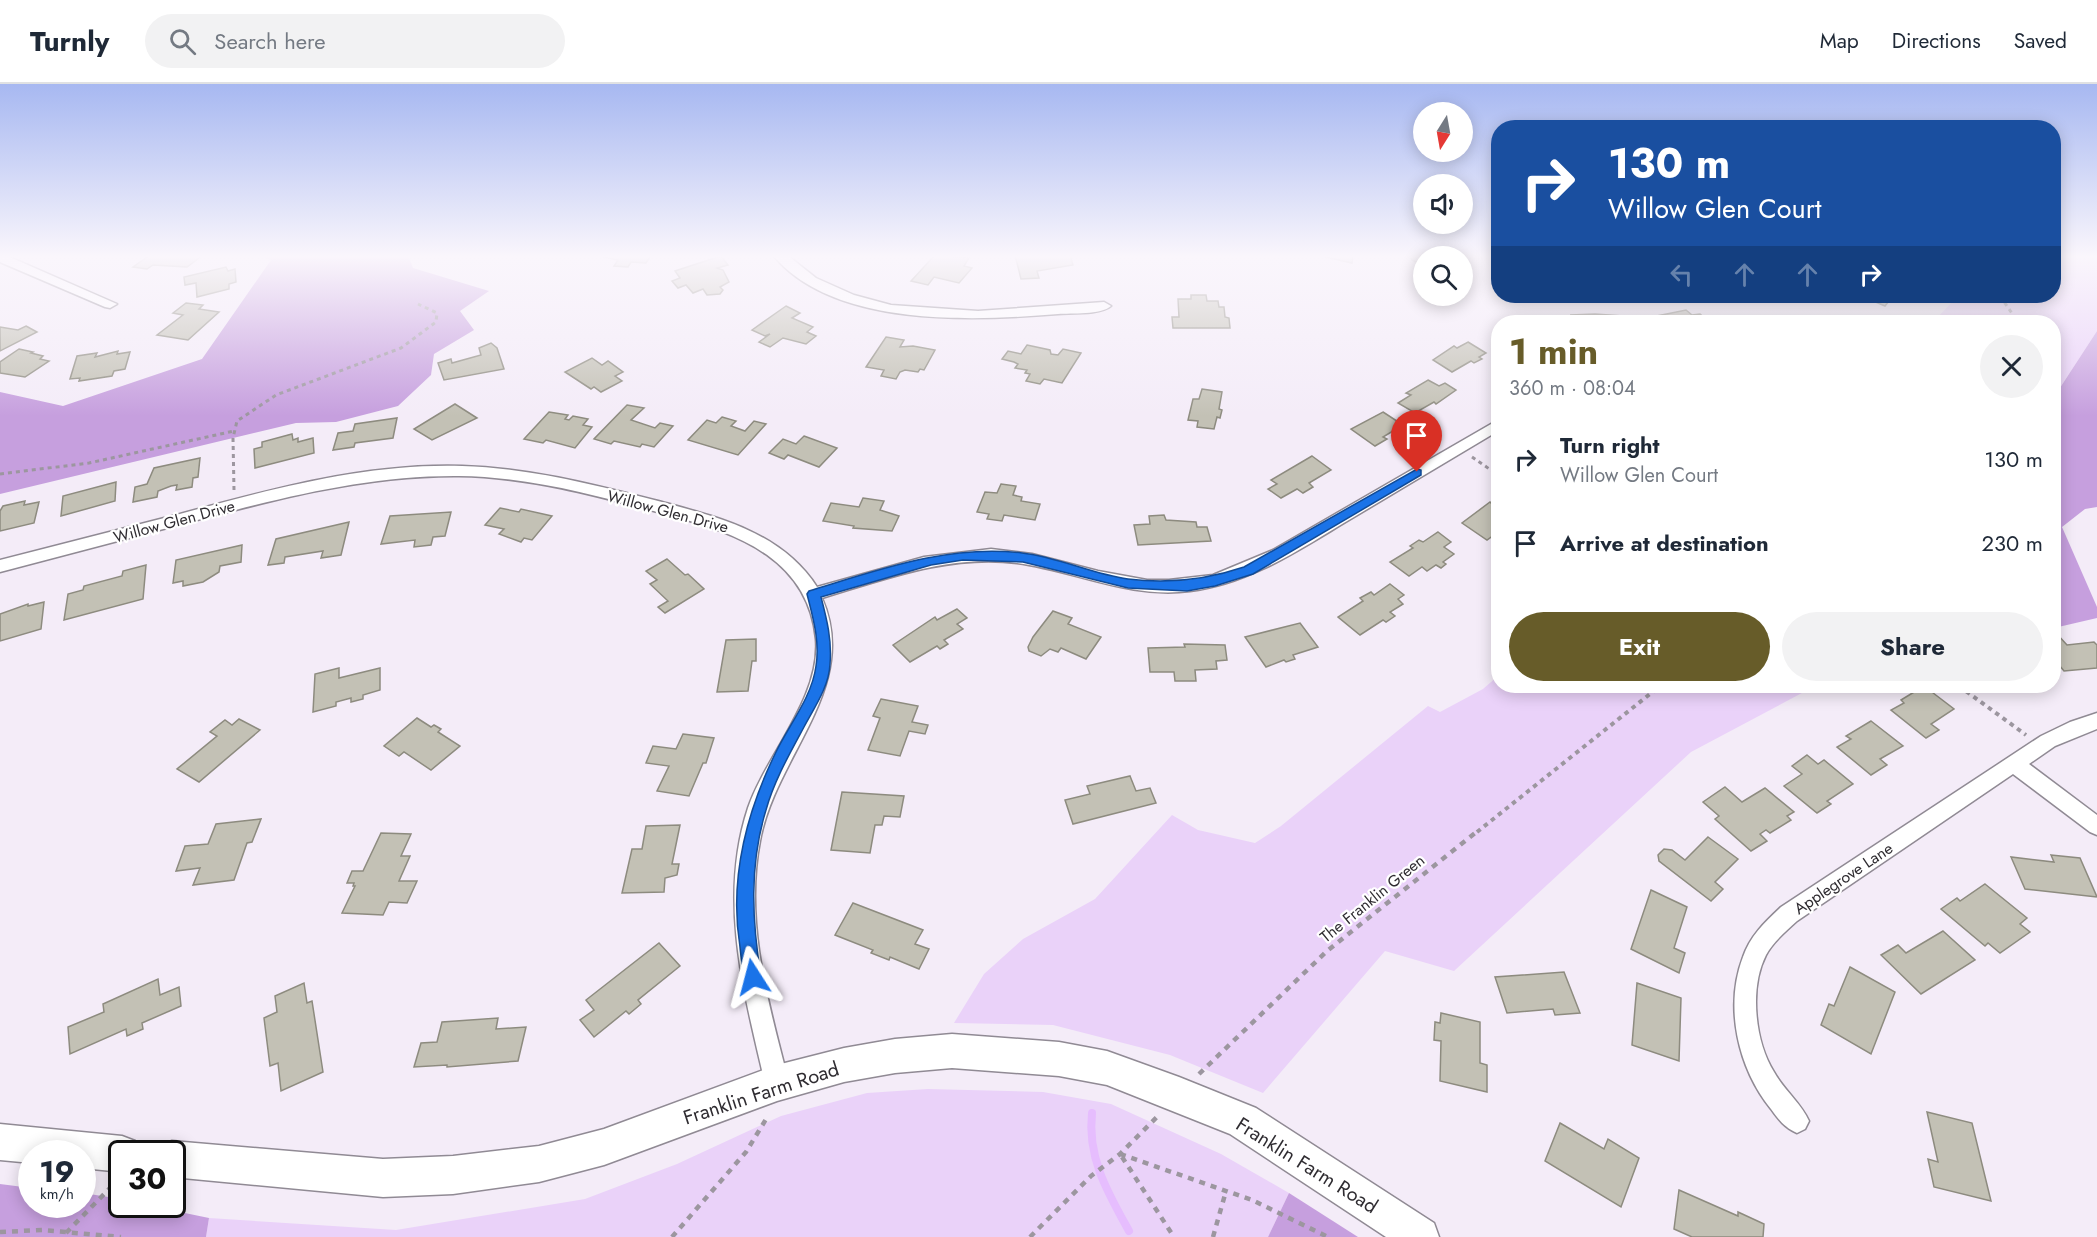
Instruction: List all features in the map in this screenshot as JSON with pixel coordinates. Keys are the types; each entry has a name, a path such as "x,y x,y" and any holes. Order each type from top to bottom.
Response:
{"street":[{"path":"897,309 970,316 1066,309"},
{"path":"814,594 931,561 963,556 1023,557 1128,583 1187,586 1215,582 1249,570 1279,554 1491,429"},
{"name":"Willow Glen Drive","path":"0,566 287,491 383,475 474,471 526,476 733,527 758,540 782,556 800,574 814,594 824,636 823,666 816,692 782,754 758,808 745,883 745,930 777,1083"},
{"name":"Applegrove Lane","path":"1797,1121 1777,1100 1760,1072 1751,1046 1746,1005 1747,984 1754,956 1768,934 1789,914 2041,746 2077,727 2097,721"},
{"path":"2014,764 2097,826"},
{"name":"Franklin Farm Road","path":"186,1160 383,1178 453,1176 539,1164 604,1147 777,1083 855,1063 895,1056 952,1051 1078,1063 1107,1068 1179,1095 1243,1121 1420,1237"},
{"path":"0,1142 108,1153"}],"path":[{"path":"234,505 234,431 237,421 276,395 375,360 418,337 436,322 437,313 428,309"},
{"path":"0,474 43,472 108,461 234,431"},
{"path":"1458,448 1491,470"},
{"name":"The Franklin Green","path":"1030,1237 1091,1176 1120,1154 1233,1039 1327,951 1651,693"},
{"path":"1969,693 2041,746"},
{"path":"672,1237 746,1152 772,1107 777,1083"},
{"path":"1120,1154 1252,1200 1328,1237"},
{"path":"1120,1154 1174,1237"},
{"path":"66,1233 108,1190"},
{"path":"1213,1237 1226,1191"},
{"path":"0,1232 42,1230 121,1237"}],"shaded area":[{"path":"237,309 463,309 460,311 474,330 434,354 431,375 398,406 336,422 296,423 0,494 0,392 63,406 202,359"},
{"path":"1946,309 2097,309 2097,331 2061,386 2061,315 1940,315"},
{"path":"2097,331 2097,507 2085,509 2062,527 2097,607 2097,618 2061,626 2061,386"},
{"path":"1491,682 1491,693 1802,693 1691,752 1454,971 1385,951 1263,1093 1170,1055 1053,1025 954,1023 984,974 1023,939 1095,899 1172,815 1198,830 1255,843 1281,826 1428,706 1440,712 1483,689"},
{"path":"928,1089 1043,1092 1111,1104 1221,1154 1289,1193 1268,1237 206,1237 209,1218 396,1230 585,1199 677,1164 781,1116 867,1093"},
{"path":"0,1184 18,1186 18,1218 96,1218 96,1195 108,1197 108,1218 186,1218 186,1213 209,1218 206,1237 0,1237"},
{"path":"1289,1193 1358,1237 1268,1237"}],"building":[{"path":"178,309 219,312 188,340 157,335 183,315 173,313"},
{"path":"782,309 792,309 800,313 792,318 813,327 807,332 816,336 806,344 783,338 770,347 759,342 770,334 765,336 752,330"},
{"path":"1179,309 1224,309 1225,317 1229,318 1230,328 1173,328 1172,317 1179,317"},
{"path":"1686,310 1692,315 1662,315"},
{"path":"26,326 37,332 0,351 0,327 18,330"},
{"path":"886,337 904,340 900,347 913,346 935,350 924,370 920,369 918,372 905,370 900,372 896,379 881,376 884,370 866,367"},
{"path":"1468,342 1486,353 1479,357 1482,359 1474,363 1471,361 1452,372 1433,360 1454,346 1457,348"},
{"path":"491,343 497,348 504,369 444,380 438,363 451,359 452,363 481,355 479,348"},
{"path":"1027,345 1050,350 1051,354 1058,355 1063,349 1081,353 1062,383 1044,379 1040,384 1026,381 1030,374 1025,373 1027,370 1015,368 1018,364 1002,359 1008,351 1021,354"},
{"path":"19,349 43,356 40,359 49,361 25,377 0,373 0,362"},
{"path":"118,351 117,354 130,352 125,369 114,371 112,376 79,381 80,378 70,379 77,356 97,353 95,357"},
{"path":"592,358 602,365 608,361 623,372 615,376 622,381 601,392 594,387 591,389 565,372"},
{"path":"1428,380 1439,386 1445,383 1456,390 1436,404 1434,402 1415,413 1398,403 1411,395 1406,393"},
{"path":"1202,389 1222,392 1219,409 1222,410 1220,418 1217,417 1214,429 1197,427 1198,421 1188,420 1193,399 1199,399"},
{"path":"455,404 477,418 432,440 414,429"},
{"path":"627,405 644,408 631,420 655,428 660,423 673,426 654,447 642,444 640,447 614,441 611,444 594,439"},
{"path":"549,412 568,415 565,419 569,420 573,416 588,419 583,425 592,427 575,448 546,440 543,443 524,439"},
{"path":"1383,412 1403,425 1383,437 1387,439 1375,446 1351,429"},
{"path":"722,417 736,421 731,426 745,431 754,421 766,424 738,455 688,440 707,420 716,423"},
{"path":"397,418 393,438 355,443 354,447 333,450 338,433 353,431 355,424"},
{"path":"292,434 293,440 298,438 298,442 313,438 314,453 255,468 254,449 262,447 262,442"},
{"path":"804,436 837,448 819,467 788,455 784,459 769,453 783,439 796,444"},
{"path":"1312,456 1331,470 1309,483 1313,487 1303,493 1297,489 1281,498 1268,489 1277,484 1271,480"},
{"path":"200,458 198,477 193,478 192,487 176,490 177,485 171,486 158,491 157,497 133,502 135,487 147,484 154,468"},
{"path":"116,482 115,501 61,516 63,496"},
{"path":"1001,484 1016,486 1013,495 1022,497 1021,501 1040,504 1035,520 1004,515 1002,521 987,519 989,514 977,512 985,492 997,493"},
{"path":"863,498 884,501 880,510 899,516 892,531 853,528 854,526 823,521 831,503 859,507"},
{"path":"25,501 24,505 39,502 34,523 0,531 0,511 3,506"},
{"path":"1490,502 1491,537 1487,540 1462,523"},
{"path":"500,508 519,512 521,509 552,516 532,540 524,538 521,542 499,534 504,529 485,525"},
{"path":"451,512 445,536 433,537 431,545 414,547 415,540 381,544 390,516"},
{"path":"1164,515 1166,520 1196,522 1197,527 1207,527 1211,541 1138,545 1134,525 1150,524 1149,516"},
{"path":"349,522 341,555 321,558 323,551 285,557 284,563 268,565 276,539"},
{"path":"1438,532 1451,542 1444,547 1454,554 1443,562 1446,564 1441,568 1436,565 1427,571 1422,567 1409,576 1390,562 1413,548 1410,546 1419,540 1423,542"},
{"path":"242,545 241,562 220,566 219,572 203,582 183,586 183,581 173,583 176,560"},
{"path":"667,559 704,589 665,613 658,607 668,601 650,584 657,580 646,571"},
{"path":"146,565 143,599 64,620 68,594 83,590 84,586 122,576 123,571"},
{"path":"1390,584 1404,595 1398,599 1403,604 1390,612 1395,616 1386,622 1383,620 1360,635 1338,617 1363,601 1360,598 1371,592 1374,595"},
{"path":"44,602 41,629 0,641 0,614 28,604 28,606"},
{"path":"957,609 967,618 957,624 963,629 944,640 948,644 940,649 937,646 910,662 893,645 935,617 937,620"},
{"path":"1053,611 1072,618 1068,624 1101,637 1086,659 1061,648 1058,652 1050,649 1041,656 1029,651 1028,647 1033,637"},
{"path":"1300,623 1318,647 1293,655 1295,659 1286,662 1284,660 1266,667 1245,637"},
{"path":"2061,638 2067,645 2094,642 2097,645 2097,668 2064,671 2061,667"},
{"path":"756,639 756,661 752,661 748,691 717,692 726,640"},
{"path":"1184,644 1225,645 1227,660 1216,661 1217,669 1195,670 1196,681 1175,681 1174,672 1150,672 1148,648 1185,647"},
{"path":"339,668 339,678 380,668 380,690 363,695 363,699 351,702 351,698 336,702 336,706 313,712 315,674"},
{"path":"1912,693 1933,693 1954,709 1931,724 1939,730 1926,738 1891,710 1904,703 1901,700"},
{"path":"881,699 918,706 912,722 928,725 925,734 909,731 900,756 868,750 880,718 873,716"},
{"path":"417,718 431,727 434,725 441,729 438,732 460,746 431,770 404,752 399,756 384,746"},
{"path":"239,719 260,730 199,782 177,769 217,736 210,732 225,720 232,725"},
{"path":"1871,721 1903,746 1880,759 1887,765 1871,775 1837,747 1851,739 1846,736"},
{"path":"683,734 714,738 706,763 703,763 689,796 657,791 669,766 646,763 653,746 676,749"},
{"path":"1807,755 1818,764 1824,760 1853,784 1827,801 1831,804 1817,813 1784,786 1802,774 1792,766"},
{"path":"1130,776 1136,791 1150,788 1156,803 1073,824 1065,800 1090,794 1087,786"},
{"path":"1725,787 1742,802 1765,788 1794,812 1787,816 1791,820 1770,833 1766,830 1760,834 1767,841 1751,851 1715,819 1719,816 1703,802"},
{"path":"842,792 904,796 900,817 884,816 882,825 875,825 870,853 831,850"},
{"path":"261,819 252,842 247,843 234,880 193,885 200,868 176,871 185,846 208,844 216,824"},
{"path":"680,825 672,864 679,864 677,875 665,878 664,892 622,893 632,849 642,849 646,826"},
{"path":"381,833 411,834 401,856 410,856 399,881 417,881 407,903 389,902 383,915 342,913 355,886 353,886 354,883 347,883 352,871 363,871"},
{"path":"1708,837 1738,859 1715,882 1723,889 1711,901 1659,861 1658,855 1664,849 1672,850 1685,860"},
{"path":"2051,855 2080,858 2097,897 2025,889 2011,857 2054,862"},
{"path":"1985,884 2027,918 2020,924 2030,932 2000,953 1988,943 1985,946 1941,909 1957,898 1960,901"},
{"path":"1651,890 1687,907 1674,948 1685,953 1679,973 1631,949"},
{"path":"853,903 923,930 915,944 929,949 919,969 890,957 889,960 871,953 873,950 835,935"},
{"path":"1943,931 1975,960 1921,994 1881,955 1898,945 1906,953"},
{"path":"659,943 680,966 638,1000 641,1004 629,1014 626,1011 594,1037 580,1020 594,1010 586,1000"},
{"path":"1850,967 1895,992 1871,1054 1821,1025 1829,1004 1834,1006"},
{"path":"1564,972 1580,1013 1555,1015 1553,1009 1507,1013 1495,977"},
{"path":"158,979 160,995 179,987 181,1006 142,1023 143,1029 127,1036 126,1029 70,1054 68,1027 104,1012 103,1004"},
{"path":"304,983 307,1003 312,1001 323,1072 281,1091 278,1063 270,1066 264,1018 277,1012 275,996"},
{"path":"1637,983 1681,998 1679,1061 1632,1045"},
{"path":"1441,1013 1480,1022 1480,1063 1487,1065 1487,1092 1440,1081 1441,1041 1434,1040 1435,1022 1440,1023"},
{"path":"498,1018 496,1029 526,1027 518,1061 447,1067 447,1065 414,1067 421,1043 437,1042 442,1022"},
{"path":"1927,1112 1972,1123 1991,1201 1934,1187 1928,1159 1938,1162"},
{"path":"1560,1123 1604,1149 1608,1139 1639,1158 1621,1207 1545,1161"},
{"path":"1679,1190 1738,1216 1738,1212 1764,1224 1763,1237 1692,1237 1674,1229"}],"waterway":[{"path":"1092,1113 1091,1129 1096,1160 1107,1189 1129,1231"}],"route":[{"path":"753,977 745,930 745,883 752,837 758,808 782,754 816,692 823,666 825,644 822,619 814,594 931,561 963,556 993,555 1023,557 1052,563 1098,577 1128,583 1187,586 1215,582 1249,570 1279,554 1417,472"}]}
